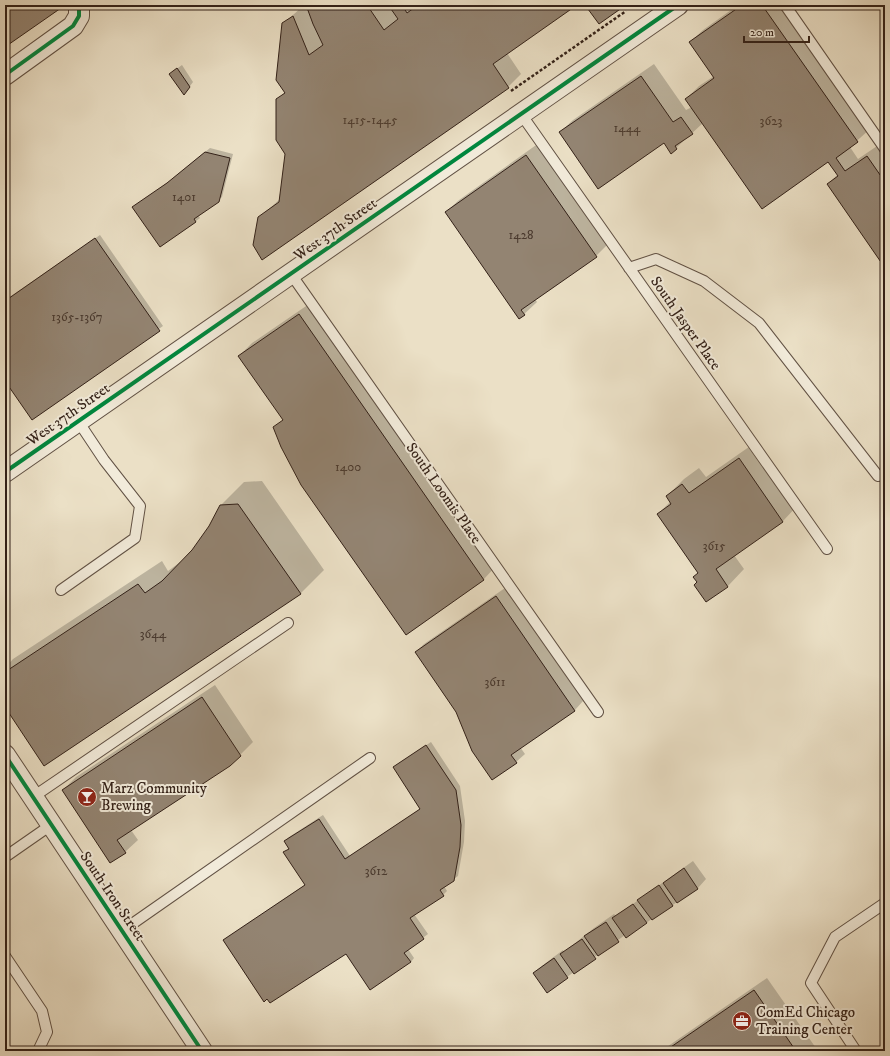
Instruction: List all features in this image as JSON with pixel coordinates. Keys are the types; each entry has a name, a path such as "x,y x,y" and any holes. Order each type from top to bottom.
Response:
{"street":[{"name":"West 37th Street","path":"5,472 678,5"},
{"path":"5,75 73,26 79,11"},
{"name":"South Iron Street","path":"5,755 202,1051"}],"lane":[{"path":"785,5 885,149"},
{"name":"South Jasper Place","path":"520,114 826,549"},
{"path":"629,268 656,259 704,281 759,323 878,476"},
{"name":"South Loomis Place","path":"291,274 598,712"},
{"path":"60,590 135,538 140,506 104,460 78,421"},
{"path":"33,797 288,623"},
{"path":"122,931 370,758"},
{"path":"5,857 52,825"},
{"path":"856,1051 811,984 835,937 885,903"},
{"path":"5,956 42,1011 47,1032 38,1051"}],"path":[{"path":"511,91 626,11"}],"building":[{"path":"5,5 58,5 61,8 5,47"},
{"path":"306,5 367,5 384,30 398,19 391,9 396,5 402,5 407,13 418,5 577,5 493,64 509,88 262,260 253,245 258,217 279,202 285,154 276,140 276,99 285,93 276,80 282,23 293,16 309,55 323,45"},
{"path":"585,5 626,5 599,24"},
{"path":"742,5 762,5 858,142 836,158 845,171 867,156 885,182 885,268 827,184 838,176 828,162 762,209 685,99 714,78 689,42"},
{"path":"177,68 190,87 184,95 169,74"},
{"path":"641,76 673,122 681,117 693,134 675,146 677,149 671,154 664,143 598,189 559,132"},
{"path":"205,152 230,158 219,202 194,219 196,222 160,247 132,207 167,183"},
{"path":"526,155 597,257 521,310 525,315 519,319 445,212"},
{"path":"95,238 160,331 32,420 5,381 5,301"},
{"path":"299,314 484,580 406,635 301,485 281,447 273,427 283,420 238,356"},
{"path":"739,458 783,522 716,569 728,587 706,602 694,585 697,582 693,577 698,573 657,514 671,504 666,496 682,484 689,493"},
{"path":"238,504 301,594 44,766 5,707 5,672 138,584 145,593 162,581 192,550 209,526 220,505"},
{"path":"496,596 575,711 511,755 517,763 492,780 472,751 456,712 415,652"},
{"path":"202,697 241,756 230,766 117,840 126,853 110,863 62,790"},
{"path":"426,745 456,790 461,825 460,847 454,881 440,890 444,896 410,918 424,939 404,953 411,962 370,990 346,954 270,1003 267,999 264,1002 223,940 305,885 283,852 289,849 284,841 319,819 345,859 420,809 393,767"},
{"path":"684,868 698,889 677,903 663,883"},
{"path":"659,885 673,906 652,920 637,900"},
{"path":"633,904 647,923 626,938 612,918"},
{"path":"606,922 619,942 598,956 584,936"},
{"path":"582,939 596,959 574,974 560,954"},
{"path":"554,958 568,978 547,993 533,973"},
{"name":"ComEd Chicago Training Center","path":"754,990 796,1051 665,1051"}],"cycle path":[{"path":"5,75 73,26 79,16 79,5"},
{"path":"5,472 678,5"},
{"path":"5,755 202,1051"}],"place":[{"name":"Marz Community Brewing","path":"87,797"},
{"name":"ComEd Chicago Training Center","path":"742,1021"}]}
